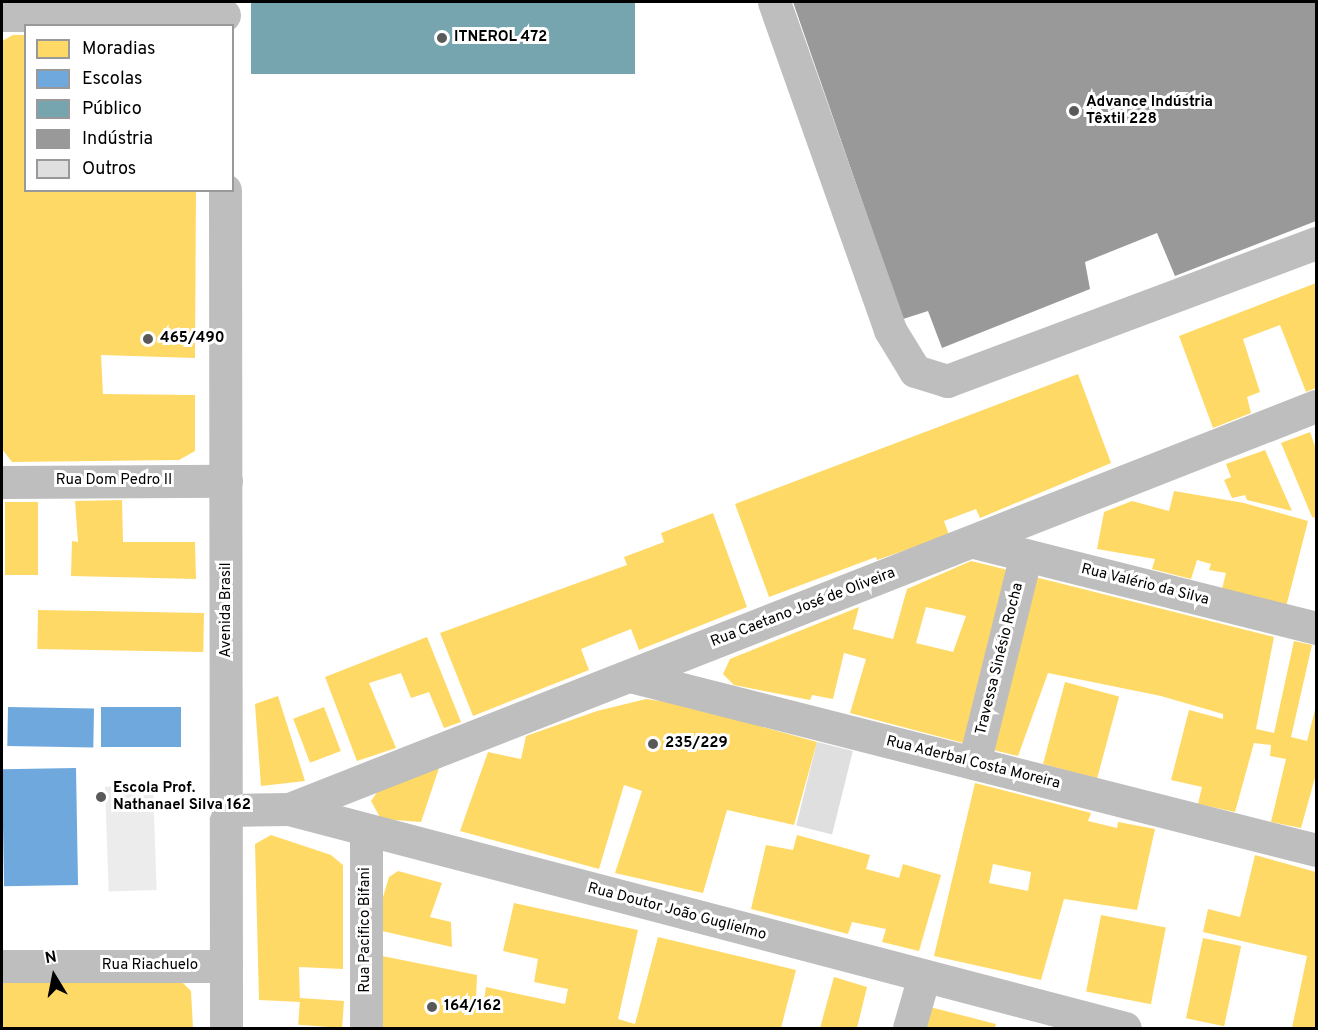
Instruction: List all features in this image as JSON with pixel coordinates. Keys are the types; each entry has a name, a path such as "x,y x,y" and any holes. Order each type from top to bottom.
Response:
{"street":[{"path":"774,2 890,330 915,371 947,381 1317,243"},
{"path":"2,15 224,14"},
{"name":"Avenida Brasil","path":"225,192 226,1029"},
{"name":"Rua Caetano José de Oliveira","path":"289,809 1317,406"},
{"name":"Rua Dom Pedro II","path":"2,482 226,481"},
{"name":"Rua Valério da Silva","path":"974,542 1317,628"},
{"name":"Travessa Sinésio Rocha","path":"974,763 1026,555"},
{"name":"Rua Aderbal Costa Moreira","path":"630,676 1317,850"},
{"name":"Rua Doutor João Guglielmo","path":"227,810 289,809 366,832 1125,1029"},
{"name":"Rua Pacifico Bifani","path":"366,832 366,1029"},
{"name":"Rua Riachuelo","path":"2,966 226,966"},
{"path":"909,1029 924,976"}],"shaded area":[{"path":"153,785 157,890 109,892 105,787"}],"building: Moradias":[{"path":"13,35 24,35 24,192 196,192 195,358 101,355 103,394 195,395 195,451 179,460 12,462 2,449 2,41"},
{"path":"1316,283 1316,388 1306,392 1280,325 1243,339 1260,392 1247,397 1251,413 1213,428 1179,336"},
{"path":"1078,374 1111,463 980,518 976,509 944,521 949,535 877,560 876,557 769,597 735,504"},
{"path":"1310,432 1316,449 1316,518 1312,517 1281,443"},
{"path":"1265,450 1292,511 1247,500 1245,495 1232,498 1224,480 1231,477 1226,464"},
{"path":"1174,491 1244,503 1308,521 1286,607 1222,589 1226,573 1209,570 1211,564 1197,560 1191,579 1152,569 1155,559 1097,549 1104,512 1132,501 1169,511"},
{"path":"122,500 123,542 195,542 196,579 71,576 72,541 78,542 75,501"},
{"path":"5,502 38,502 38,575 5,575"},
{"path":"713,513 747,607 639,650 631,629 581,649 589,670 473,716 440,633 627,565 624,557 664,542 661,533"},
{"path":"971,561 1016,572 967,744 850,713 866,659 844,653 833,699 812,695 810,700 734,685 723,674 730,659 859,607 853,629 893,639 907,589","holes":["926,607 966,616 953,652 916,643"]},
{"path":"1027,575 1274,637 1256,729 1274,733 1294,641 1312,645 1291,737 1307,741 1316,706 1316,774 1301,828 1271,822 1286,759 1270,756 1271,745 1254,743 1235,812 1198,804 1202,787 1171,780 1189,710 1223,719 1223,714 1161,696 1048,673 1018,756 985,748"},
{"path":"38,610 204,613 203,652 37,649"},
{"path":"427,637 461,722 444,728 429,692 411,698 401,673 369,683 396,748 357,761 325,677"},
{"path":"1065,682 1119,696 1097,779 1043,764"},
{"path":"278,696 305,781 261,786 255,704"},
{"path":"646,699 681,704 817,742 794,825 727,810 703,893 615,873 642,791 624,785 599,869 460,831 488,752 521,759 526,736 597,711"},
{"path":"324,707 341,751 310,763 293,719"},
{"path":"439,768 421,822 381,819 371,801 378,791"},
{"path":"975,783 1091,813 1088,821 1117,828 1118,822 1155,829 1137,910 1064,899 1041,980 934,956","holes":["993,864 1031,872 1028,891 989,883"]},
{"path":"271,835 331,855 343,865 343,969 299,967 300,1002 259,1000 255,844"},
{"path":"797,835 870,855 866,869 899,878 903,864 941,875 919,951 882,942 886,929 852,922 848,934 751,909 766,845 793,850"},
{"path":"1255,855 1316,872 1316,1028 1292,1028 1307,956 1203,932 1208,909 1240,917"},
{"path":"398,871 442,883 430,917 451,922 452,947 382,931 380,907 389,877"},
{"path":"514,903 638,930 618,1019 635,1024 658,937 796,970 781,1028 383,1028 382,956 477,975 476,999 484,1001 486,987 565,1004 568,989 534,982 538,959 503,951"},
{"path":"1101,915 1166,928 1151,1004 1086,992"},
{"path":"1203,938 1241,946 1224,1026 1186,1018"},
{"path":"2,974 176,976 191,991 193,1028 2,1028"},
{"path":"834,977 867,987 857,1028 820,1028"},
{"path":"300,998 344,1001 342,1028 298,1025"},
{"path":"922,1005 996,1024 995,1028 916,1028"}],"building: Escolas":[{"path":"8,707 94,709 93,747 7,746"},
{"path":"101,707 181,707 181,747 101,747"},
{"path":"76,768 78,885 4,886 2,769"}],"building: Público":[{"name":"ITNEROL 472","path":"251,2 635,2 635,74 251,74"}],"building: Indústria":[{"name":"Advance Indústria Têxtil 228","path":"793,2 1316,2 1316,221 1175,276 1157,233 1085,262 1090,289 942,348 928,311 903,319"}],"building: Outros":[{"path":"817,742 853,751 832,834 796,825"}],"place":[{"name":"ITNEROL 472","path":"442,38"},
{"name":"Advance Indústria Têxtil 228","path":"1074,111"},
{"name":"465/490","path":"148,339"},
{"name":"235/229","path":"653,744"},
{"name":"Escola Prof. Nathanael Silva 162","path":"101,797"},
{"name":"164/162","path":"432,1007"}]}
